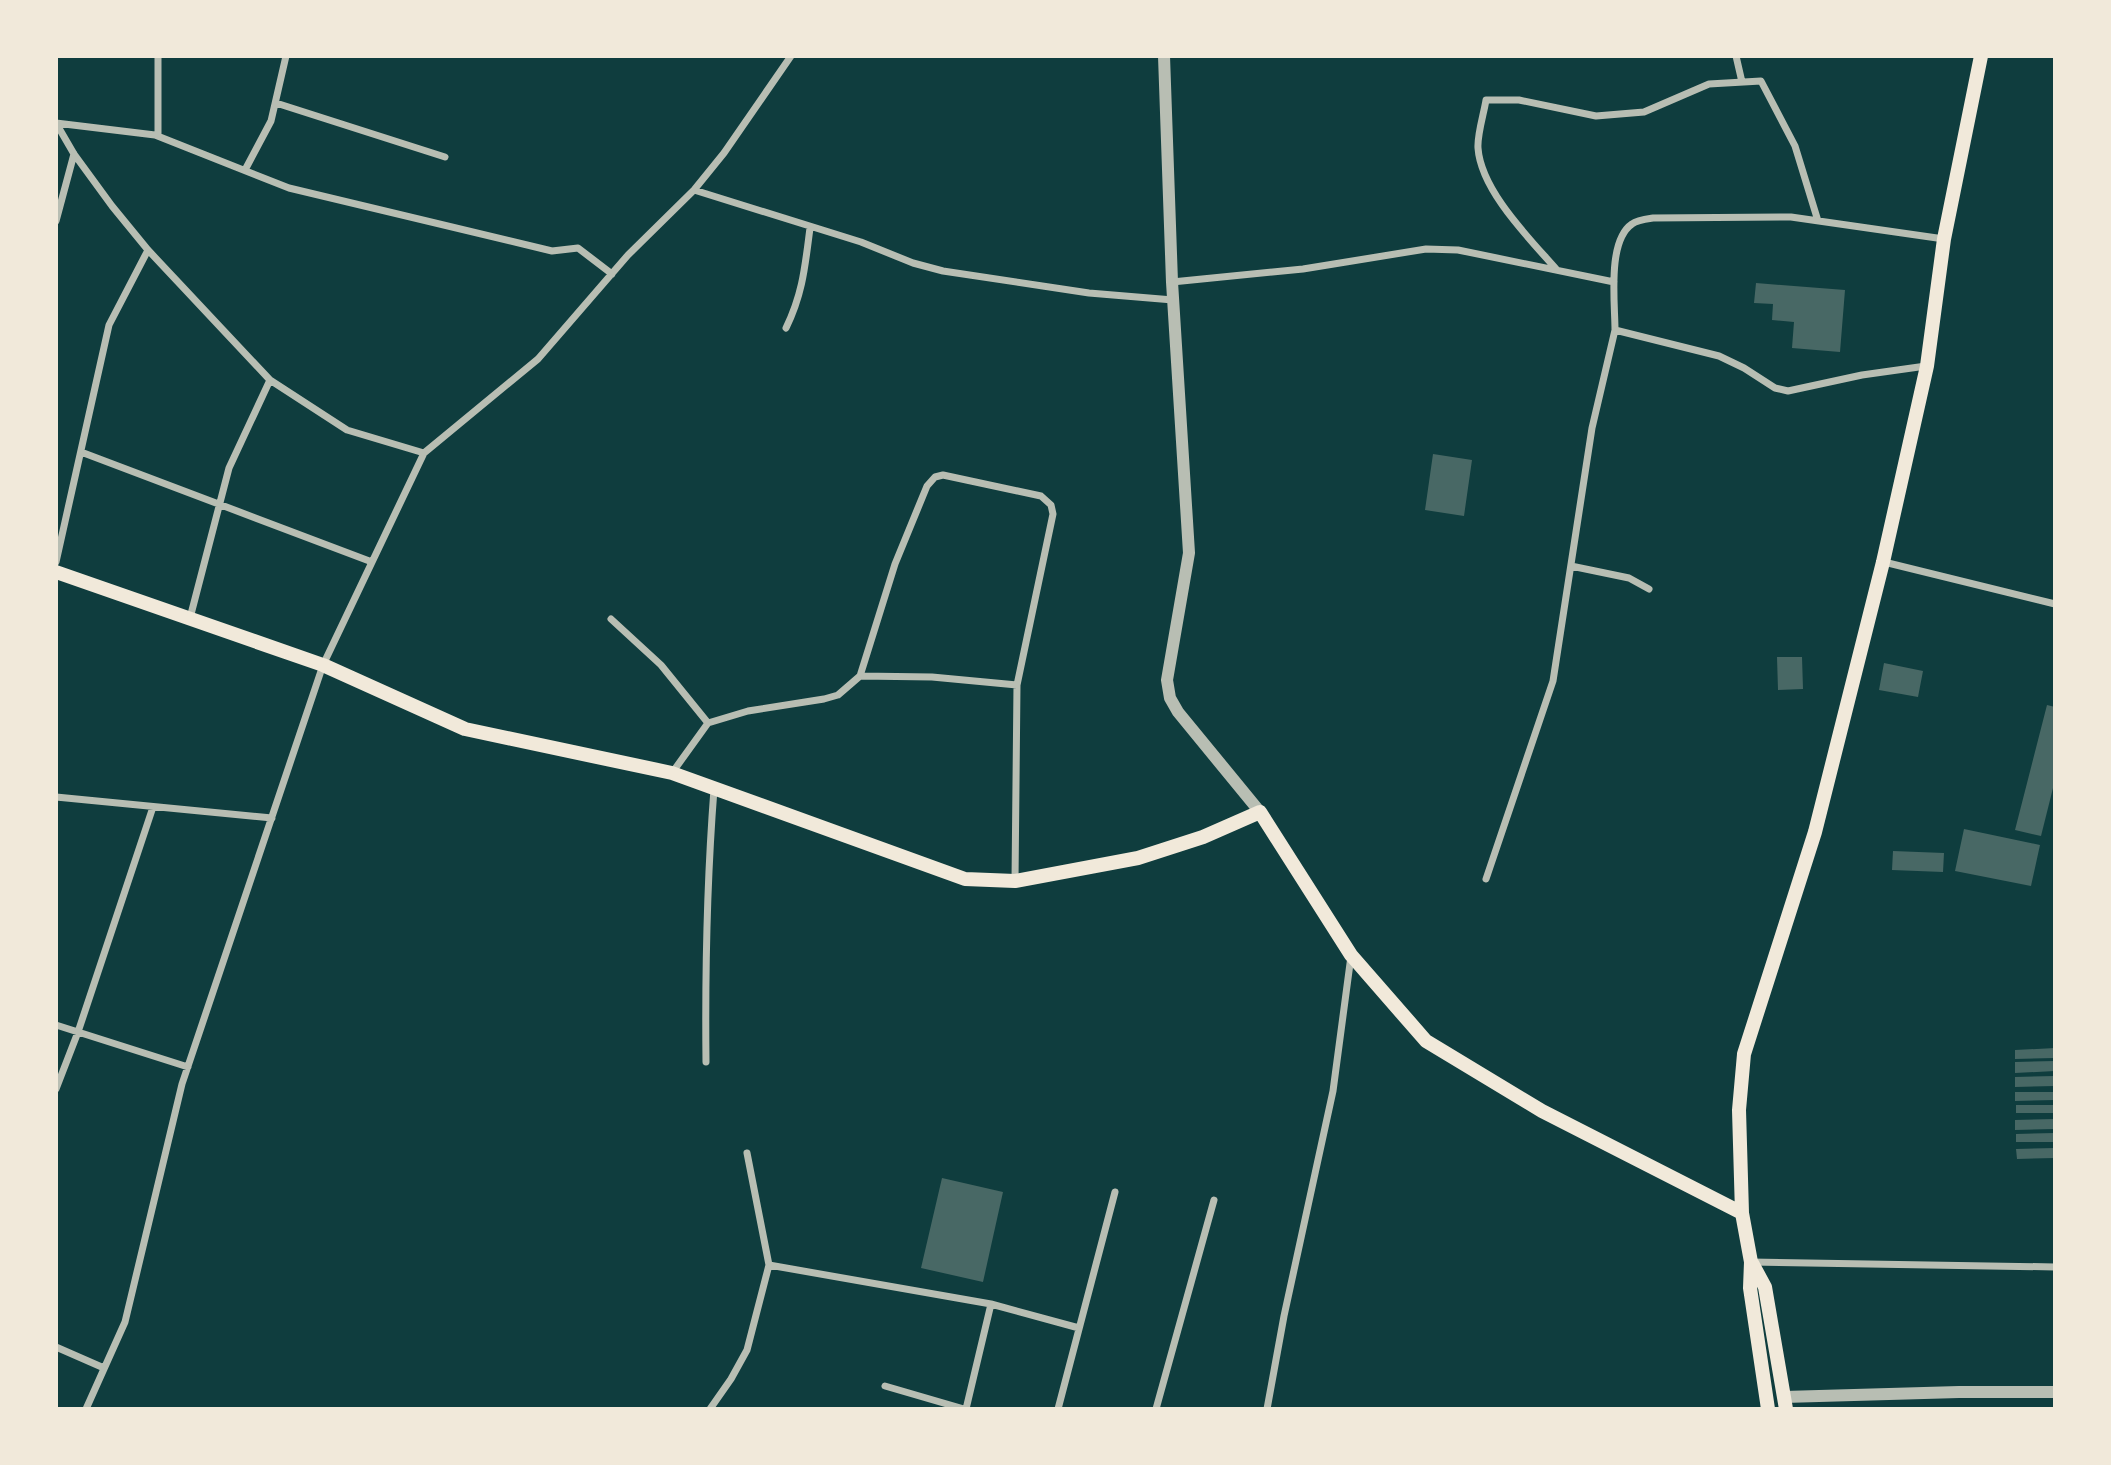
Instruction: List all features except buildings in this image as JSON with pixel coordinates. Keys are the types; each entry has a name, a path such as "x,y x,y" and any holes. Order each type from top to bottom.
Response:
{"main road":[{"path":"1768,1409 1750,1288 1751,1262 1742,1213 1739,1110 1744,1054 1815,832 1883,562 1927,366 1944,239 1981,56"},
{"path":"56,572 324,665 465,729 672,773 965,879 1015,881 1138,858 1203,837 1260,812 1352,955 1426,1041 1542,1111 1742,1213"},
{"path":"1751,1262 1765,1287 1785,1403"}],"street":[{"path":"158,56 158,136"},
{"path":"245,170 271,121 286,56"},
{"path":"86,1409 125,1322 182,1084 324,665 424,453 538,359 612,274 694,190 724,153 791,56"},
{"path":"1164,56 1171,282 1189,553 1167,680 1170,698 1178,712 1260,812"},
{"path":"1737,56 1742,82"},
{"path":"1557,270 1510,217 1486,177 1478,147 1486,100 1519,100 1596,116 1644,111 1709,84 1761,80 1795,146 1818,221"},
{"path":"275,106 276,103 445,157"},
{"path":"56,123 158,136 289,188 552,251 578,248 612,274"},
{"path":"56,123 112,206 148,250 270,380 347,430 424,453"},
{"path":"56,221 74,153"},
{"path":"694,190 861,242 913,263 943,271 1089,293 1173,300"},
{"path":"1486,879 1553,681 1592,428 1615,330 1614,282 1618,243 1622,233 1633,222 1653,218 1777,217 1944,239"},
{"path":"786,328 803,285 810,228"},
{"path":"1171,282 1303,269 1426,249 1458,250 1614,282"},
{"path":"56,562 109,325 148,250"},
{"path":"1615,330 1718,356 1744,368 1775,388 1788,391 1862,375 1927,366"},
{"path":"190,618 229,468 270,380"},
{"path":"81,452 372,562"},
{"path":"672,773 708,723 748,711 838,695 860,677 895,565 928,486 935,477 943,475 1041,496 1051,505 1053,514 1017,685 1015,881"},
{"path":"1883,562 2055,604"},
{"path":"1571,566 1629,578 1649,589"},
{"path":"611,619 661,665 708,723"},
{"path":"860,677 932,677 1017,685"},
{"path":"706,1062 705,955 714,789"},
{"path":"56,797 272,818"},
{"path":"56,1088 78,1032 153,807"},
{"path":"1267,1409 1332,1091 1352,955"},
{"path":"56,1025 188,1067"},
{"path":"710,1409 732,1379 747,1350 769,1265 747,1153"},
{"path":"1058,1409 1115,1192"},
{"path":"1156,1409 1214,1200"},
{"path":"1751,1262 2055,1267"},
{"path":"769,1265 991,1304 1079,1328"},
{"path":"885,1386 965,1409 991,1304"},
{"path":"56,1347 104,1368"},
{"path":"1785,1403 1959,1391 2055,1392"}]}
